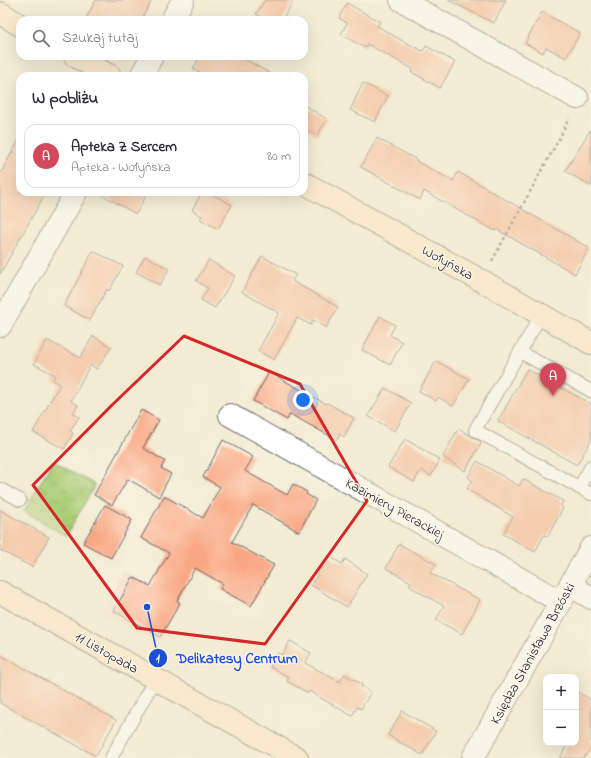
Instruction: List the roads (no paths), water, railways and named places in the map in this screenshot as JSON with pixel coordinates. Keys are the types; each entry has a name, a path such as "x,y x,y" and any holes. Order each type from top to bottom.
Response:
{"street":[{"path":"174,16 183,0"},
{"path":"401,0 577,98"},
{"path":"0,13 16,23"},
{"path":"82,60 103,72"},
{"path":"143,72 150,60"},
{"name":"Wołyńska","path":"308,185 591,343"},
{"path":"0,326 74,196"},
{"name":"Kazimiery Pierackiej","path":"230,415 565,593 591,598"},
{"name":"Księdza Stanisława Brzóski","path":"473,758 591,548"},
{"name":"11 Listopada","path":"0,592 297,758"}],"lane":[{"path":"541,314 475,430 591,494"},
{"path":"520,352 591,391"},
{"path":"579,488 591,466"},
{"path":"0,489 20,500"},
{"path":"111,758 155,679"}],"place":[{"name":"Apteka Z Sercem","path":"553,396"},
{"name":"Delikatesy Centrum","path":"147,607"}]}
